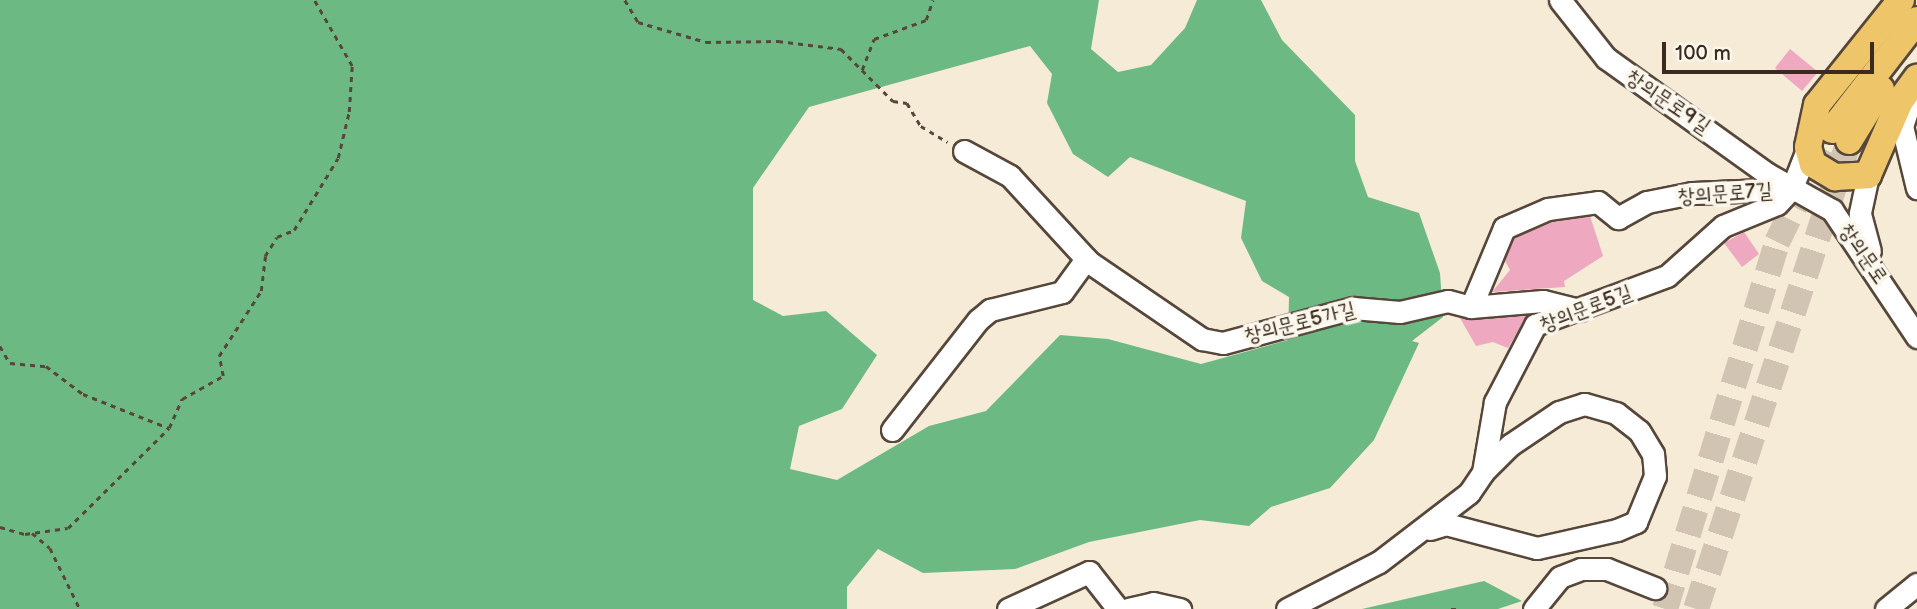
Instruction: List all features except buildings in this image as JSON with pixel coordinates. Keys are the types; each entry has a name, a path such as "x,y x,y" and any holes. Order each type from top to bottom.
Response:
{"main road":[{"path":"1901,0 1817,105 1808,147 1822,172 1868,174 1900,101 1917,78"},
{"path":"1917,20 1840,135 1917,45"}],"street":[{"name":"창의문로9길","path":"1560,0 1606,58 1793,188"},
{"path":"1917,92 1902,126 1917,188"},
{"path":"1793,188 1808,147"},
{"name":"창의문로5가길","path":"964,151 1010,176 1086,259 1202,339 1223,343 1353,308 1400,312 1448,301 1471,307 1543,301 1580,310"},
{"path":"1868,174 1860,214 1872,267"},
{"name":"창의문로","path":"1793,188 1832,210 1917,337"},
{"name":"창의문로7길","path":"1471,307 1504,228 1548,209 1598,202 1618,218 1647,202 1692,193 1729,196 1793,188"},
{"name":"창의문로5길","path":"1483,472 1494,402 1520,348 1535,325 1667,276 1723,226 1777,204 1793,188"},
{"path":"892,430 978,320 990,310 1062,292 1086,259"},
{"path":"1287,609 1430,529 1446,524 1537,548 1617,530 1636,522 1655,476 1653,454 1639,431 1616,413 1584,404 1520,438 1483,472 1430,529"},
{"path":"1534,609 1560,577 1581,569 1607,569 1655,588"},
{"path":"1008,609 1089,572 1118,609"},
{"path":"1886,609 1917,584"},
{"path":"1128,609 1153,603 1181,609"}],"path":[{"path":"0,527 31,532 68,528 169,428 182,399 223,376 219,356 261,291 265,256 277,237 294,230 338,158 352,66 314,0"},
{"path":"625,0 638,22 706,42 778,41 841,49 893,101 907,103 921,126 964,151"},
{"path":"862,70 874,40 926,20 933,0"},
{"path":"0,346 10,363 46,366 83,394 169,428"},
{"path":"31,532 50,548 80,609"},
{"path":"1451,609 1461,609"}],"green space":[{"path":"0,0 1099,0 1091,49 1118,72 1151,65 1185,28 1197,0 1261,0 1282,40 1355,115 1355,161 1368,197 1419,213 1440,273 1443,317 1412,341 1419,343 1374,440 1330,488 1271,507 1249,526 1200,520 1089,542 1015,569 923,573 878,549 847,587 847,609 0,609","holes":["1030,46 1052,74 1047,103 1073,154 1108,177 1130,157 1246,201 1241,238 1262,281 1289,297 1288,340 1201,364 1108,339 1060,335 986,411 929,426 837,480 790,469 799,426 842,409 877,355 826,311 783,316 753,300 753,188 809,107"]},
{"path":"1484,581 1522,601 1498,609 1362,609"}],"tunnel":[{"path":"1665,609 1777,242 1832,130"},
{"path":"1696,609 1849,141"}]}
